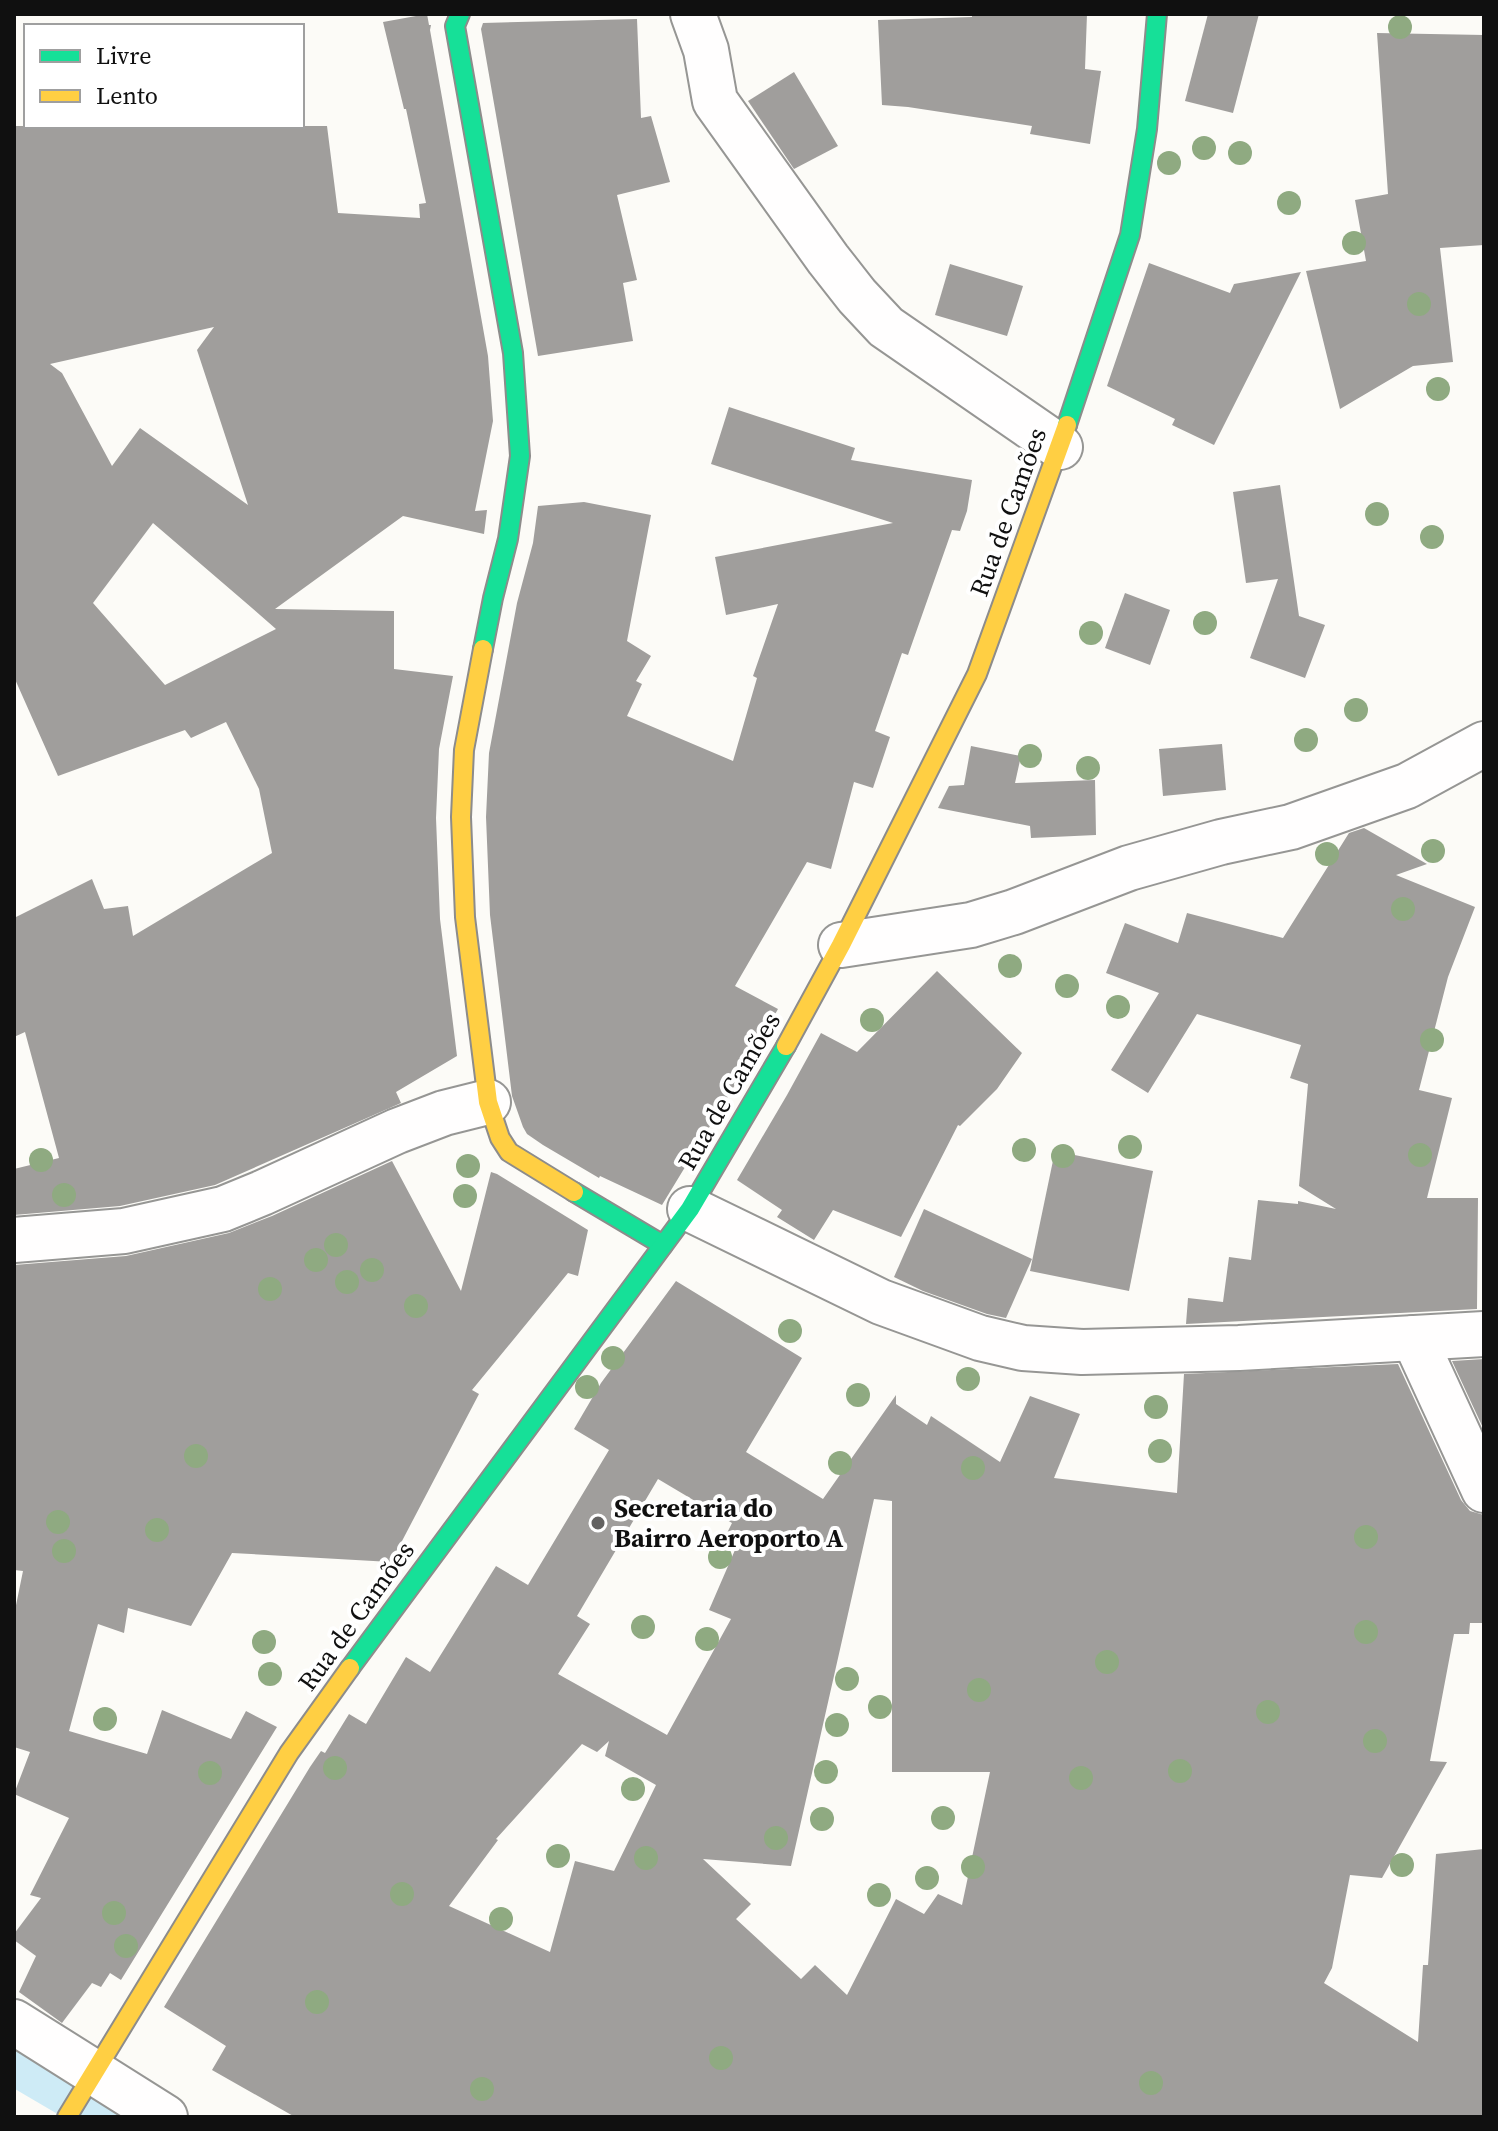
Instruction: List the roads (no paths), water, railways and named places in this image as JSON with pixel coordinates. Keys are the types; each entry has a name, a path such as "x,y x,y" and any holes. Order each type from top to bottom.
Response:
{"street":[{"path":"460,14 455,26 513,353 520,456 508,539 493,598 464,750 461,804 465,917 488,1102 500,1138 509,1152 663,1245"},
{"path":"693,14 706,50 715,101 857,296 886,327 1060,447"},
{"name":"Rua de Camões","path":"67,2117 289,1753 690,1209 766,1082 841,945 977,674 1060,447 1130,235 1147,129 1157,14"},
{"path":"841,945 971,925 1129,868 1221,842 1291,827 1407,786 1484,744"},
{"path":"14,1240 124,1231 223,1209 397,1131 444,1113 488,1102"},
{"path":"690,1209 881,1302 980,1338 1023,1348 1082,1352 1239,1348 1484,1334"},
{"path":"1414,1338 1484,1490"},
{"path":"14,2022 165,2117"}],"waterway":[{"path":"14,2056 118,2117"}],"place":[{"name":"Secretaria do Bairro Aeroporto A","path":"598,1523"}]}
